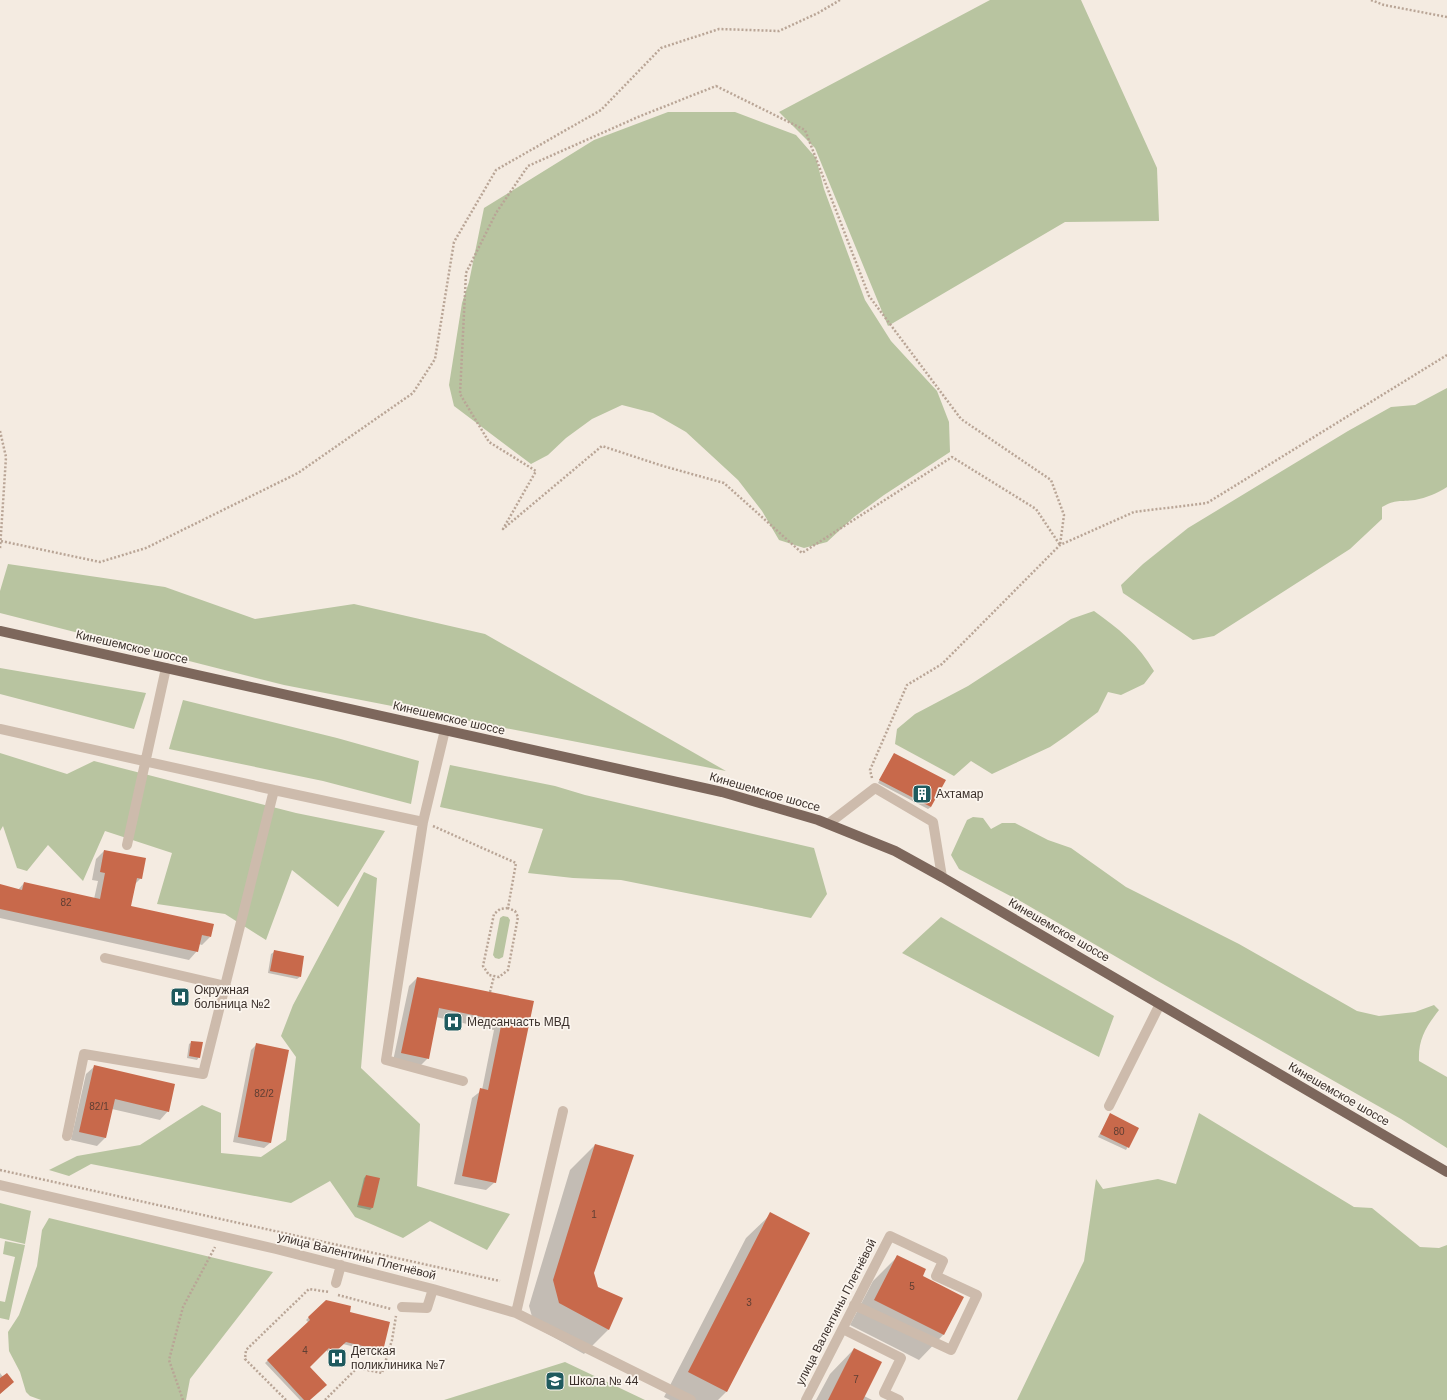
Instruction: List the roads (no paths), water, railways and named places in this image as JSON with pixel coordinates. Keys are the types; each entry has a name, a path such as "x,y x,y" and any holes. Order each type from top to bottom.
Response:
{"main road":[{"name":"Кинешемское шоссе","path":"0,631 722,792 828,824 895,851 942,877 1447,1172"}],"street":[{"path":"127,845 166,668"},
{"path":"0,729 423,822"},
{"path":"445,730 423,822 386,1060 463,1081"},
{"path":"828,824 875,788 933,822 942,877"},
{"path":"67,1136 84,1054 203,1074 274,790"},
{"path":"105,958 226,986"},
{"path":"1109,1106 1160,1004"},
{"path":"516,1313 563,1111"},
{"name":"улица Валентины Плетнёвой","path":"0,1185 342,1265 433,1288 516,1313 691,1400"},
{"name":"улица Валентины Плетнёвой","path":"806,1400 854,1305 890,1236 943,1261 936,1276 977,1294 951,1350 854,1305"},
{"path":"336,1283 342,1265"},
{"path":"402,1307 427,1308 433,1288"},
{"path":"843,1329 901,1358 884,1393 898,1400"}],"place":[{"name":"Ахтамар","path":"922,794"},
{"name":"Окружная больница №2","path":"180,997"},
{"name":"Медсанчасть МВД","path":"453,1022"},
{"name":"Детская поликлиника №7","path":"337,1358"},
{"name":"Школа № 44","path":"555,1381"}]}
